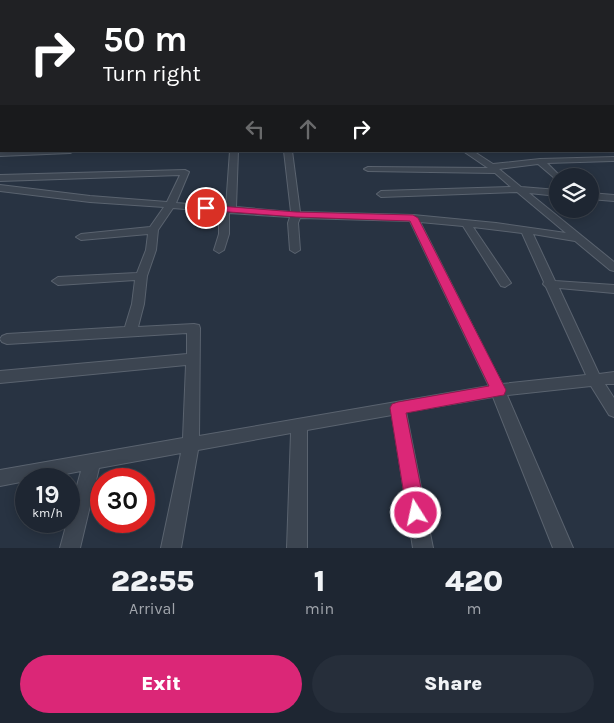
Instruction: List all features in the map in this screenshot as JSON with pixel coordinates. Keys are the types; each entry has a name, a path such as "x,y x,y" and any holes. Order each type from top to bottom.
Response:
{"street":[{"path":"0,154 47,152"},
{"path":"219,250 228,209 234,152"},
{"path":"288,152 296,214 293,223 295,250"},
{"path":"468,152 494,169 614,268"},
{"path":"540,160 549,170"},
{"path":"368,169 494,169 540,160 613,160"},
{"path":"0,178 184,172 170,205 153,230 151,250 142,276 138,304 130,332"},
{"path":"0,188 90,199 170,205 296,214 413,218 526,230 578,238"},
{"path":"381,194 519,189 549,191"},
{"path":"599,197 614,198"},
{"path":"413,218 498,390 563,548"},
{"path":"466,223 506,283"},
{"path":"81,237 153,230"},
{"path":"526,230 549,284 595,380 614,411"},
{"path":"58,281 142,276"},
{"path":"549,284 614,289"},
{"path":"6,339 194,328 191,444 171,548"},
{"path":"0,377 193,359"},
{"path":"0,478 498,390 614,378"},
{"path":"398,408 423,548"},
{"path":"297,548 299,425"},
{"path":"70,548 92,462"}],"route":[{"path":"206,208 296,214 413,218 498,390 398,408 416,513"}]}
